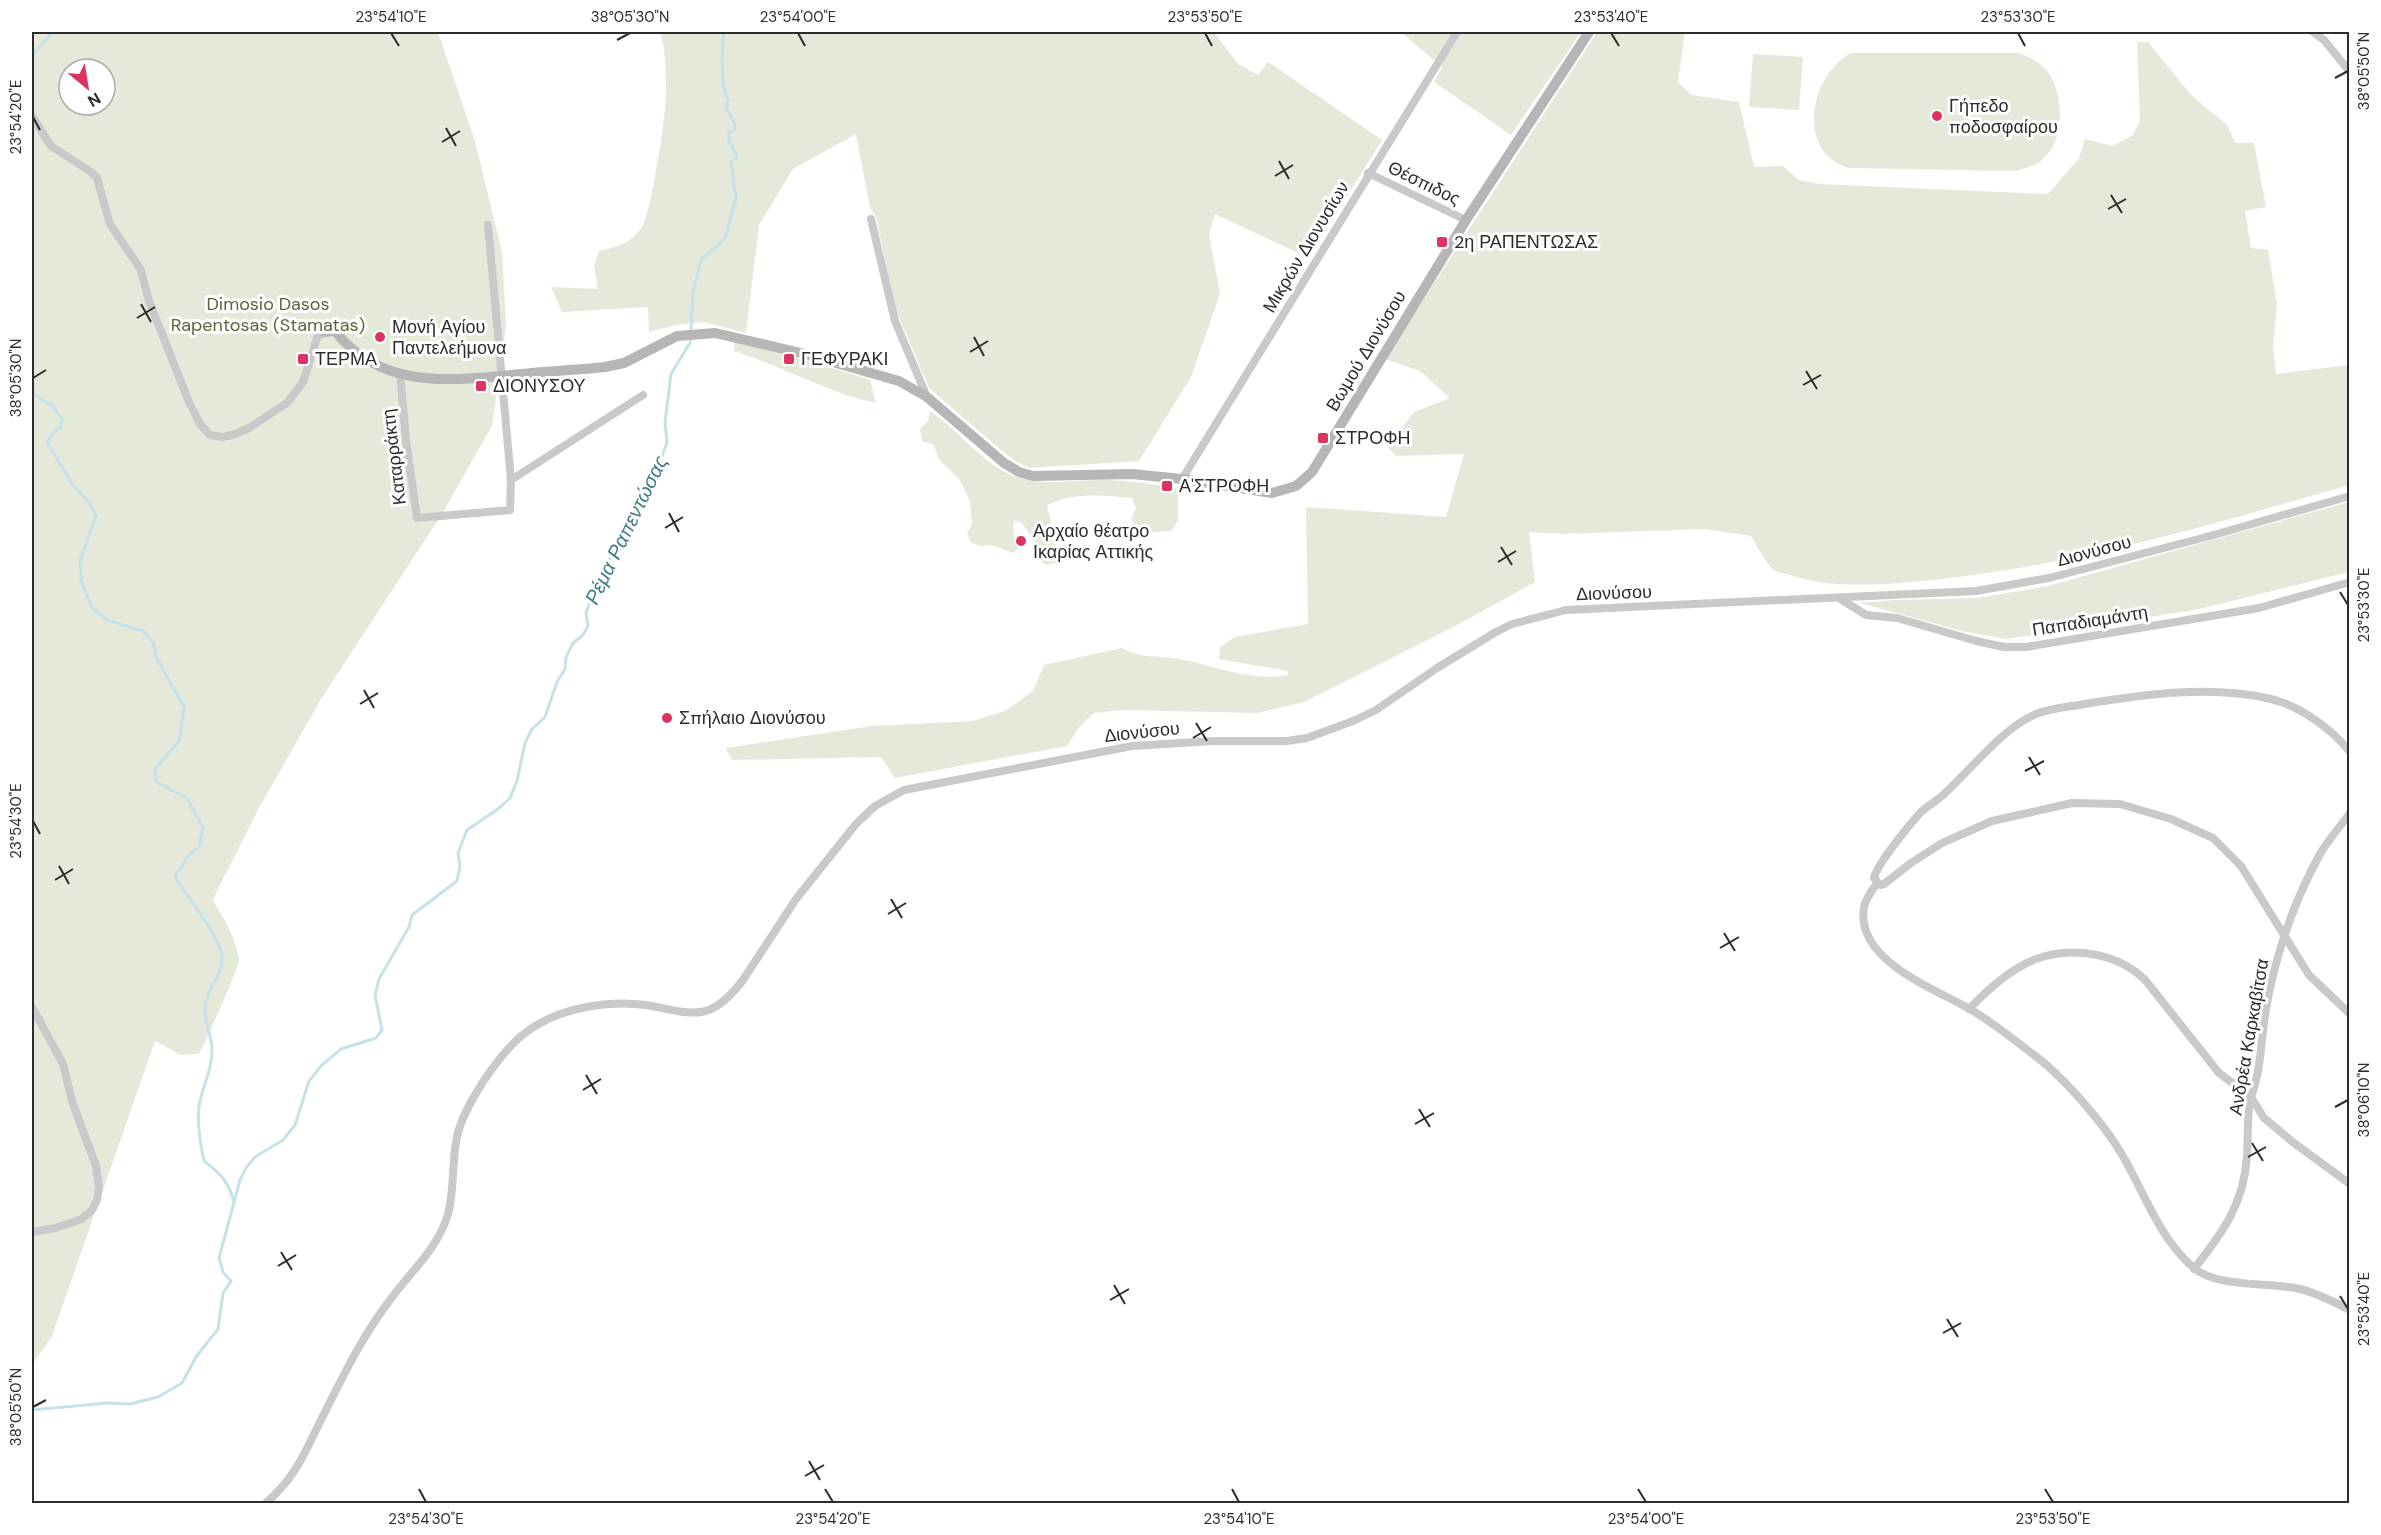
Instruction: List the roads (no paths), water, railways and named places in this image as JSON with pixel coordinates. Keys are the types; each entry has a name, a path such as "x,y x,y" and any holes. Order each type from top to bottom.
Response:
{"street":[{"name":"Μικρών Διονυσίων","path":"1182,479 1368,173 1457,32"},
{"name":"Βωμού Διονύσου","path":"501,376 618,365 637,358 677,336 706,332 804,354 888,377 927,397 1005,463 1026,474 1046,477 1116,473 1182,479 1272,493 1296,486 1308,477 1466,220 1590,32"},
{"path":"2313,32 2324,40 2349,72"},
{"path":"32,116 51,146 97,178 110,224 141,270 149,301 189,402 200,423 210,435 223,437 241,432 287,403 303,382 317,338 324,332 335,331 346,345 356,352 378,365 400,373 447,381 501,376"},
{"name":"Θέσπιδος","path":"1368,173 1466,220"},
{"path":"871,219 894,321 927,397"},
{"name":"Καταρράκτη","path":"400,373 406,440 417,518 510,510 511,480 488,225"},
{"path":"511,480 643,395"},
{"name":"Διονύσου","path":"265,1503 284,1487 296,1471 349,1364 370,1328 437,1242 448,1214 456,1139 469,1108 487,1077 509,1048 531,1027 576,1010 603,1005 644,1005 694,1013 717,1005 733,993 796,899 856,824 876,806 904,790 1132,746 1214,741 1287,741 1307,738 1376,710 1437,668 1512,624 1566,610 1976,591 2049,578 2210,536 2349,496"},
{"name":"Παπαδιαμάντη","path":"1839,597 1866,615 1897,618 2004,647 2026,647 2259,608 2349,582"},
{"path":"1877,883 1874,875 1878,867 1922,812 2014,728 2034,715 2107,700 2223,693 2272,699 2308,717 2330,732 2349,752"},
{"path":"1877,883 1880,885 1889,882 1911,863 1942,843 1992,821 2072,803 2120,804 2171,819 2213,838 2241,866 2309,975 2349,1014"},
{"name":"Ανδρέα Καρκαβίτσα","path":"2194,1269 2221,1235 2238,1202 2246,1170 2250,1097 2256,1084 2266,1010 2283,935 2321,852 2349,813"},
{"path":"1877,883 1864,909 1868,931 1881,954 1902,972 1969,1009 2045,1064 2096,1117 2121,1153 2151,1212 2194,1269 2227,1280 2302,1289 2349,1310"},
{"path":"1969,1009 1983,994 2007,975 2041,957 2086,952 2117,961 2139,973 2219,1073 2250,1097 2264,1118 2275,1129 2349,1184"},
{"path":"32,1007 63,1064 72,1101 96,1166 99,1187 97,1200 92,1210 82,1219 55,1228 32,1232"}],"waterway":[{"name":"Ρέμα Ραπεντώσας","path":"32,55 53,32"},
{"name":"Ρέμα Ραπεντώσας","path":"691,331 693,292 701,260 725,238 736,198 731,163 737,156 729,141 729,133 735,130 735,124 726,107 728,100 725,93 722,57 724,32"},
{"name":"Ρέμα Ραπεντώσας","path":"32,1410 107,1403 130,1404 158,1397 182,1383 196,1357 218,1329 223,1293 231,1281 223,1272 219,1258 240,1180 255,1157 283,1140 295,1125 309,1081 322,1065 341,1049 376,1038 382,1030 375,995 379,979 409,927 412,915 457,881 460,867 458,853 467,830 510,798 517,781 525,743 532,729 545,717 557,682 565,669 566,657 573,643 583,635 588,626 586,613 601,573 644,502 658,469 667,442 665,423 671,374 690,343 691,337"},
{"name":"Ρέμα Ραπεντώσας","path":"32,389 36,396 53,406 62,420 61,427 47,442 73,485 96,515 80,561 81,579 92,607 107,620 143,631 153,642 157,659 184,707 179,741 155,769 156,782 187,798 203,828 199,847 189,855 175,877 209,927 222,956 220,970 208,993 205,1007 212,1052 199,1106 199,1127 204,1161 224,1179 234,1203"}],"place":[{"name":"Γήπεδο ποδοσφαίρου","path":"1937,116"},
{"name":"2η ΡΑΠΕΝΤΩΣΑΣ","path":"1442,242"},
{"name":"Μονή Αγίου Παντελεήμονα","path":"380,337"},
{"name":"ΤΕΡΜΑ","path":"303,359"},
{"name":"ΓΕΦΥΡΑΚΙ","path":"789,359"},
{"name":"ΔΙΟΝΥΣΟΥ","path":"481,386"},
{"name":"ΣΤΡΟΦΗ","path":"1323,438"},
{"name":"Α'ΣΤΡΟΦΗ","path":"1167,486"},
{"name":"Αρχαίο θέατρο Ικαρίας Αττικής","path":"1021,541"},
{"name":"Σπήλαιο Διονύσου","path":"667,718"}],"park label":[{"name":"Dimosio Dasos Rapentosas (Stamatas)","path":"268,314"}]}
